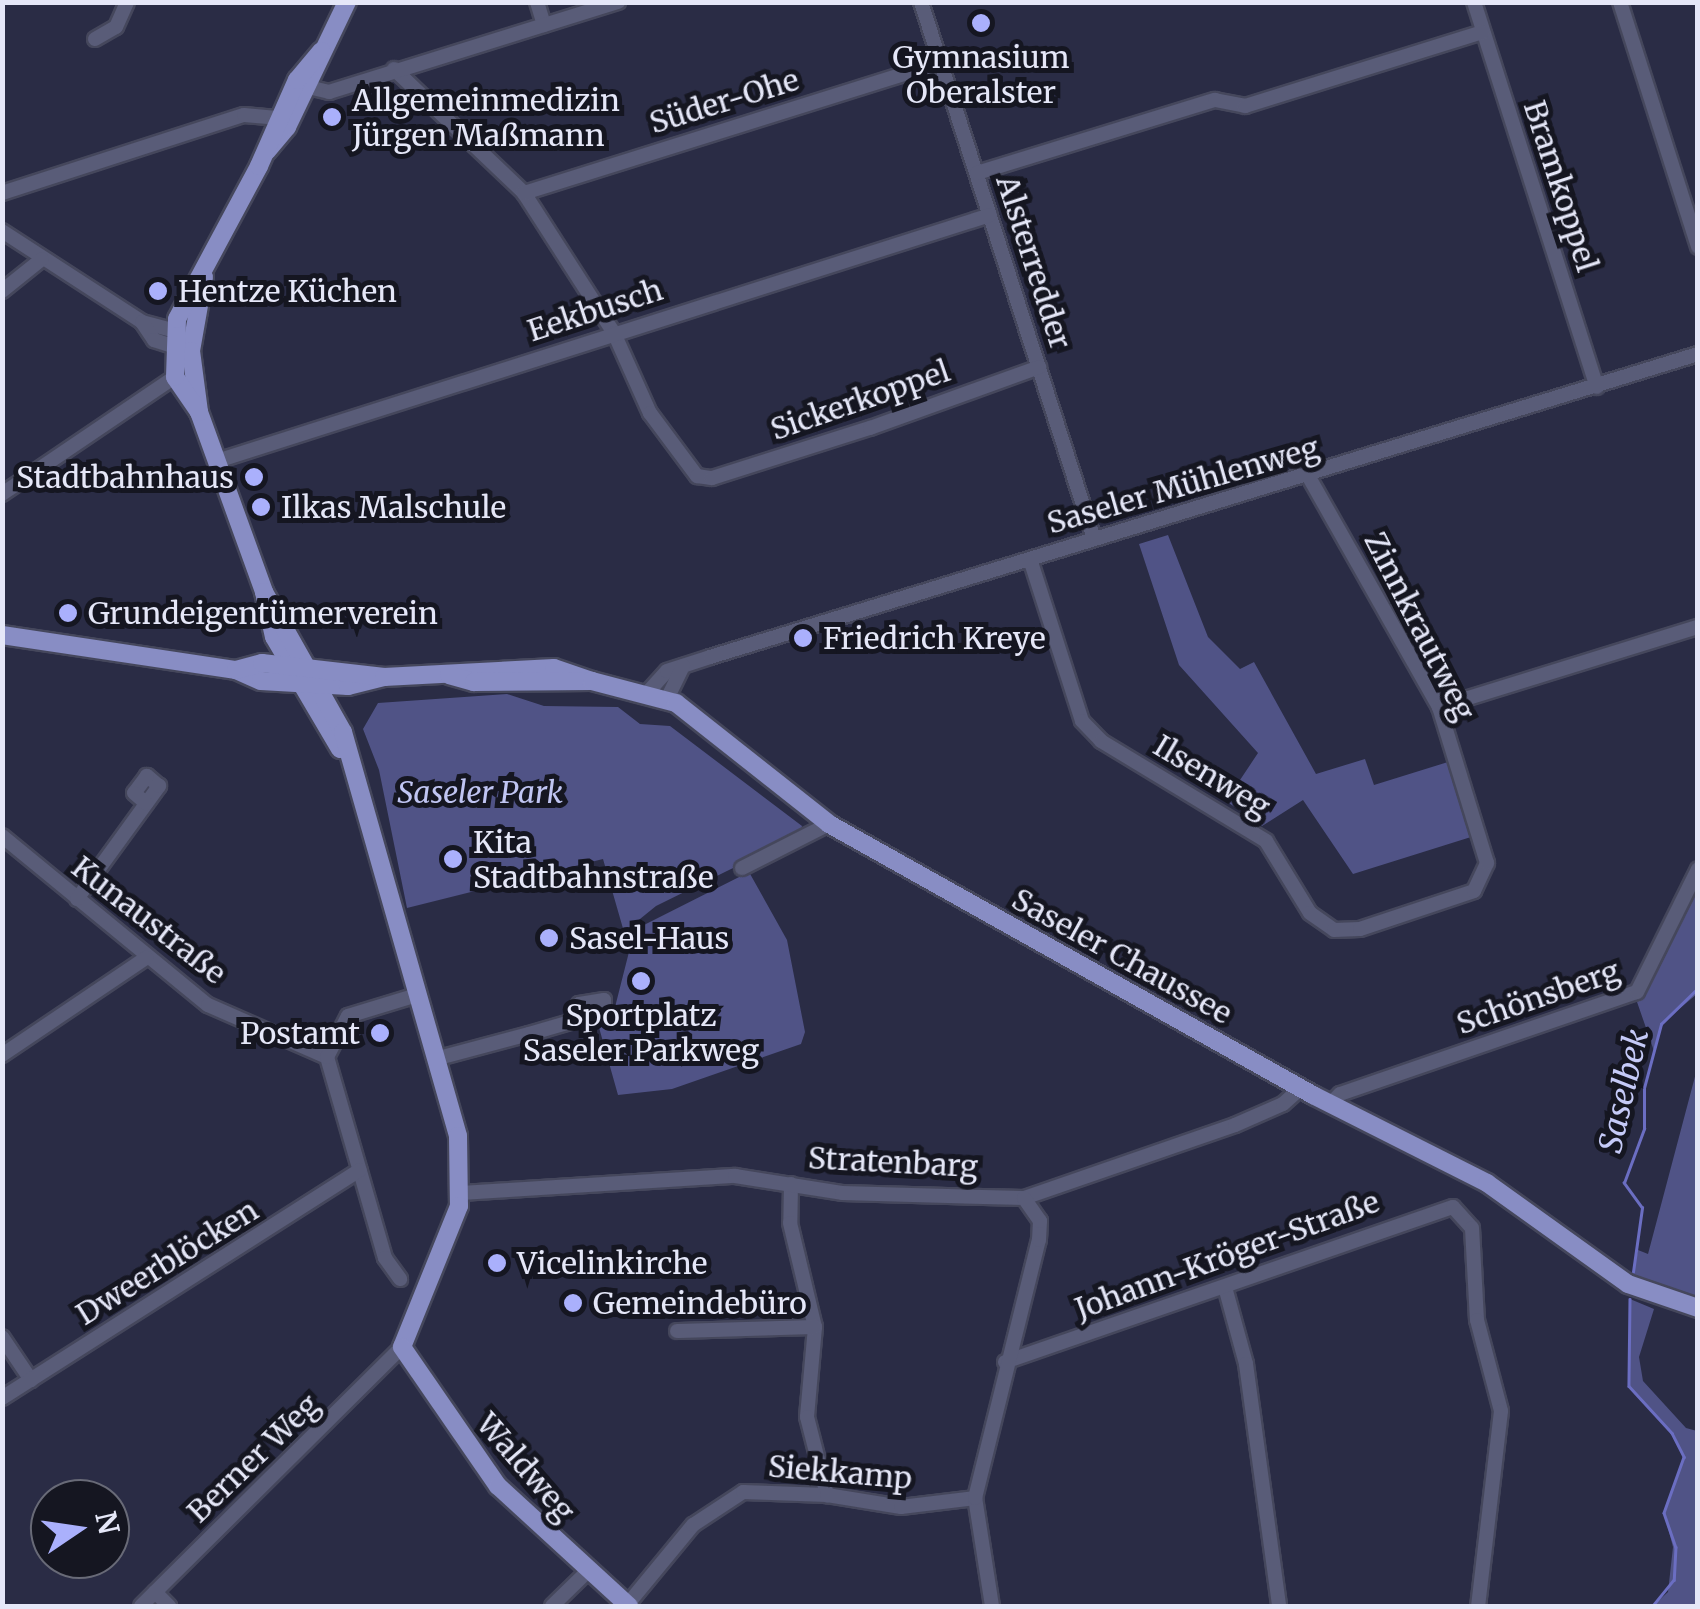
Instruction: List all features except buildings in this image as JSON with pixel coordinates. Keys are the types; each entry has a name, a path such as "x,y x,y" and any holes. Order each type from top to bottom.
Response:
{"main road":[{"path":"267,150 281,138 346,2"},
{"path":"199,412 175,377 204,277 267,150 277,118 304,67 321,50"},
{"path":"183,342 199,412 264,592 274,637 352,775"},
{"path":"264,592 311,668 343,732 352,775 458,1136 461,1194 402,1347"},
{"name":"Saseler Chaussee","path":"2,635 236,670 300,684 362,685 384,677"},
{"name":"Saseler Chaussee","path":"236,670 289,666 384,677 449,675 570,686 592,681 667,699 829,824 1330,1104 1487,1183 1628,1284 1698,1308"},
{"path":"343,732 347,703 362,685"},
{"name":"Waldweg","path":"402,1347 498,1486 586,1572 628,1606"}],"street":[{"path":"95,39 116,27 127,2"},
{"path":"537,2 544,25"},
{"path":"308,86 329,92 618,2"},
{"name":"Alsterredder","path":"921,2 1094,540"},
{"name":"Bramkoppel","path":"1474,2 1597,386"},
{"path":"1620,2 1693,218 1698,247"},
{"path":"977,173 1215,100 1245,106 1483,32"},
{"name":"Süder-Ohe","path":"524,193 941,62"},
{"path":"394,69 524,193 614,332"},
{"path":"2,194 244,115 277,118"},
{"name":"Eekbusch","path":"217,461 990,215"},
{"path":"2,231 142,322 154,340 183,342"},
{"path":"2,291 42,259"},
{"name":"Sickerkoppel","path":"614,332 650,413 697,476 712,478 852,434 1039,367"},
{"name":"Saseler Mühlenweg","path":"648,692 657,678 682,666 1310,477 1698,354"},
{"path":"2,494 175,377"},
{"name":"Zinnkrautweg","path":"1310,477 1439,708 1487,863"},
{"name":"Ilsenweg","path":"1030,559 1082,721 1101,742 1266,841 1310,913 1334,930 1360,929 1474,892 1487,863"},
{"path":"1439,708 1698,627"},
{"path":"667,699 682,666"},
{"path":"77,899 146,803"},
{"path":"742,868 829,824"},
{"name":"Kunaustraße","path":"2,836 146,958 208,1004 328,1057"},
{"name":"Schönsberg","path":"1330,1104 1340,1094 1638,992 1698,869"},
{"path":"2,1055 146,958"},
{"path":"385,1258 328,1057 348,1016 417,995"},
{"path":"436,1059 577,1020"},
{"name":"Stratenbarg","path":"461,1194 734,1176 842,1193 1024,1198 1235,1125 1283,1104 1301,1088"},
{"name":"Dweerblöcken","path":"2,1398 360,1170"},
{"path":"791,1184 790,1222 815,1328 807,1417 826,1494"},
{"path":"992,1606 975,1498 1005,1362 1039,1240 1040,1221 1024,1198"},
{"name":"Johann-Kröger-Straße","path":"1005,1362 1441,1208 1465,1215 1472,1228 1476,1320 1501,1411 1478,1606"},
{"path":"1225,1286 1246,1364 1279,1606"},
{"path":"677,1332 815,1328"},
{"path":"2,1337 31,1380"},
{"name":"Berner Weg","path":"141,1606 402,1347"},
{"name":"Siekkamp","path":"628,1606 687,1532 744,1492 826,1494 912,1507 975,1498"},
{"path":"552,1606 586,1572"},
{"path":"156,1592 169,1606"}],"green space":[{"path":"1168,535 1208,637 1240,669 1254,662 1316,774 1365,759 1374,785 1448,762 1471,837 1353,874 1303,800 1262,826 1226,801 1258,753 1179,665 1139,544"},
{"name":"Saseler Park","path":"507,694 544,706 618,707 640,724 670,726 802,826 800,835 656,906 624,932 603,859 407,908 379,770 363,729 378,703"},
{"path":"749,872 787,940 805,1032 801,1044 672,1089 618,1095 598,1024 612,1019 631,944 640,927"},
{"path":"1697,876 1697,994 1661,1024 1654,1051 1636,999 1646,994"},
{"path":"1697,1069 1697,1303 1632,1279 1638,1250 1648,1254"},
{"path":"1630,1299 1654,1309 1639,1357 1643,1381 1686,1428 1697,1431 1697,1606 1653,1606 1668,1592 1673,1547 1664,1513 1684,1458 1672,1433 1629,1386"}],"waterway":[{"name":"Saselbek","path":"1633,1272 1642,1208 1624,1183 1644,1129 1644,1088 1661,1024 1698,988"},
{"name":"Saselbek","path":"1630,1299 1629,1386 1672,1433 1684,1457 1664,1513 1676,1547 1674,1580 1653,1606"}],"place":[{"name":"Gymnasium Oberalster","path":"981,23"},
{"name":"Allgemeinmedizin Jürgen Maßmann","path":"332,117"},
{"name":"Hentze Küchen","path":"158,291"},
{"name":"Stadtbahnhaus","path":"254,477"},
{"name":"Ilkas Malschule","path":"261,507"},
{"name":"Grundeigentümerverein","path":"68,613"},
{"name":"Friedrich Kreye","path":"803,638"},
{"name":"Kita Stadtbahnstraße","path":"453,859"},
{"name":"Sasel-Haus","path":"549,938"},
{"name":"Sportplatz Saseler Parkweg","path":"641,981"},
{"name":"Postamt","path":"380,1033"},
{"name":"Vicelinkirche","path":"497,1263"},
{"name":"Gemeindebüro","path":"573,1303"}]}
